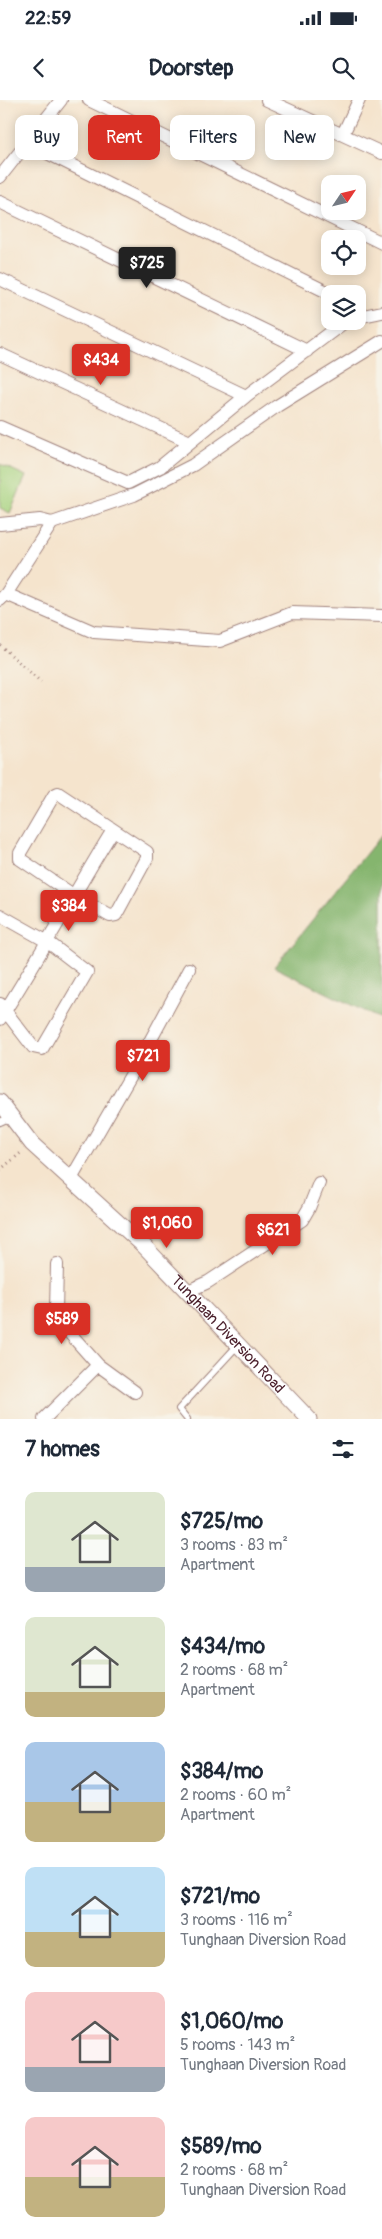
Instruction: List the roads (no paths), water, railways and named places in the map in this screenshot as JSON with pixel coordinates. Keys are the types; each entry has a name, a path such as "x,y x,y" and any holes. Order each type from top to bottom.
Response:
{"street":[{"path":"49,115 61,100"},
{"path":"89,100 382,244"},
{"path":"267,100 382,153"},
{"path":"343,134 359,100"},
{"path":"0,177 15,158"},
{"path":"61,160 321,289"},
{"path":"0,202 307,351"},
{"path":"0,279 246,396"},
{"path":"366,313 382,312"},
{"path":"0,426 128,483 160,466 246,396 334,330"},
{"path":"0,524 40,520 52,523 67,520 134,495 193,465 277,406 382,342"},
{"path":"0,354 190,442"},
{"path":"52,523 3,597 94,632 220,641 292,613 382,616"},
{"path":"61,793 145,850 148,855 116,916 110,916 73,895 22,862 20,856 54,795 61,793"},
{"path":"0,915 48,942 86,972 42,1049 33,1047 2,1011 48,942 73,895 113,830"},
{"path":"71,1179 142,1056 189,969"},
{"name":"Tunghaan Diversion Road","path":"0,1102 5,1119 144,1246 309,1419"},
{"path":"188,1291 208,1282 302,1220 319,1183"},
{"path":"57,1264 57,1317 98,1365 135,1392"},
{"path":"44,1419 98,1365"}],"lane":[{"path":"187,1419 179,1409 238,1345"}]}
